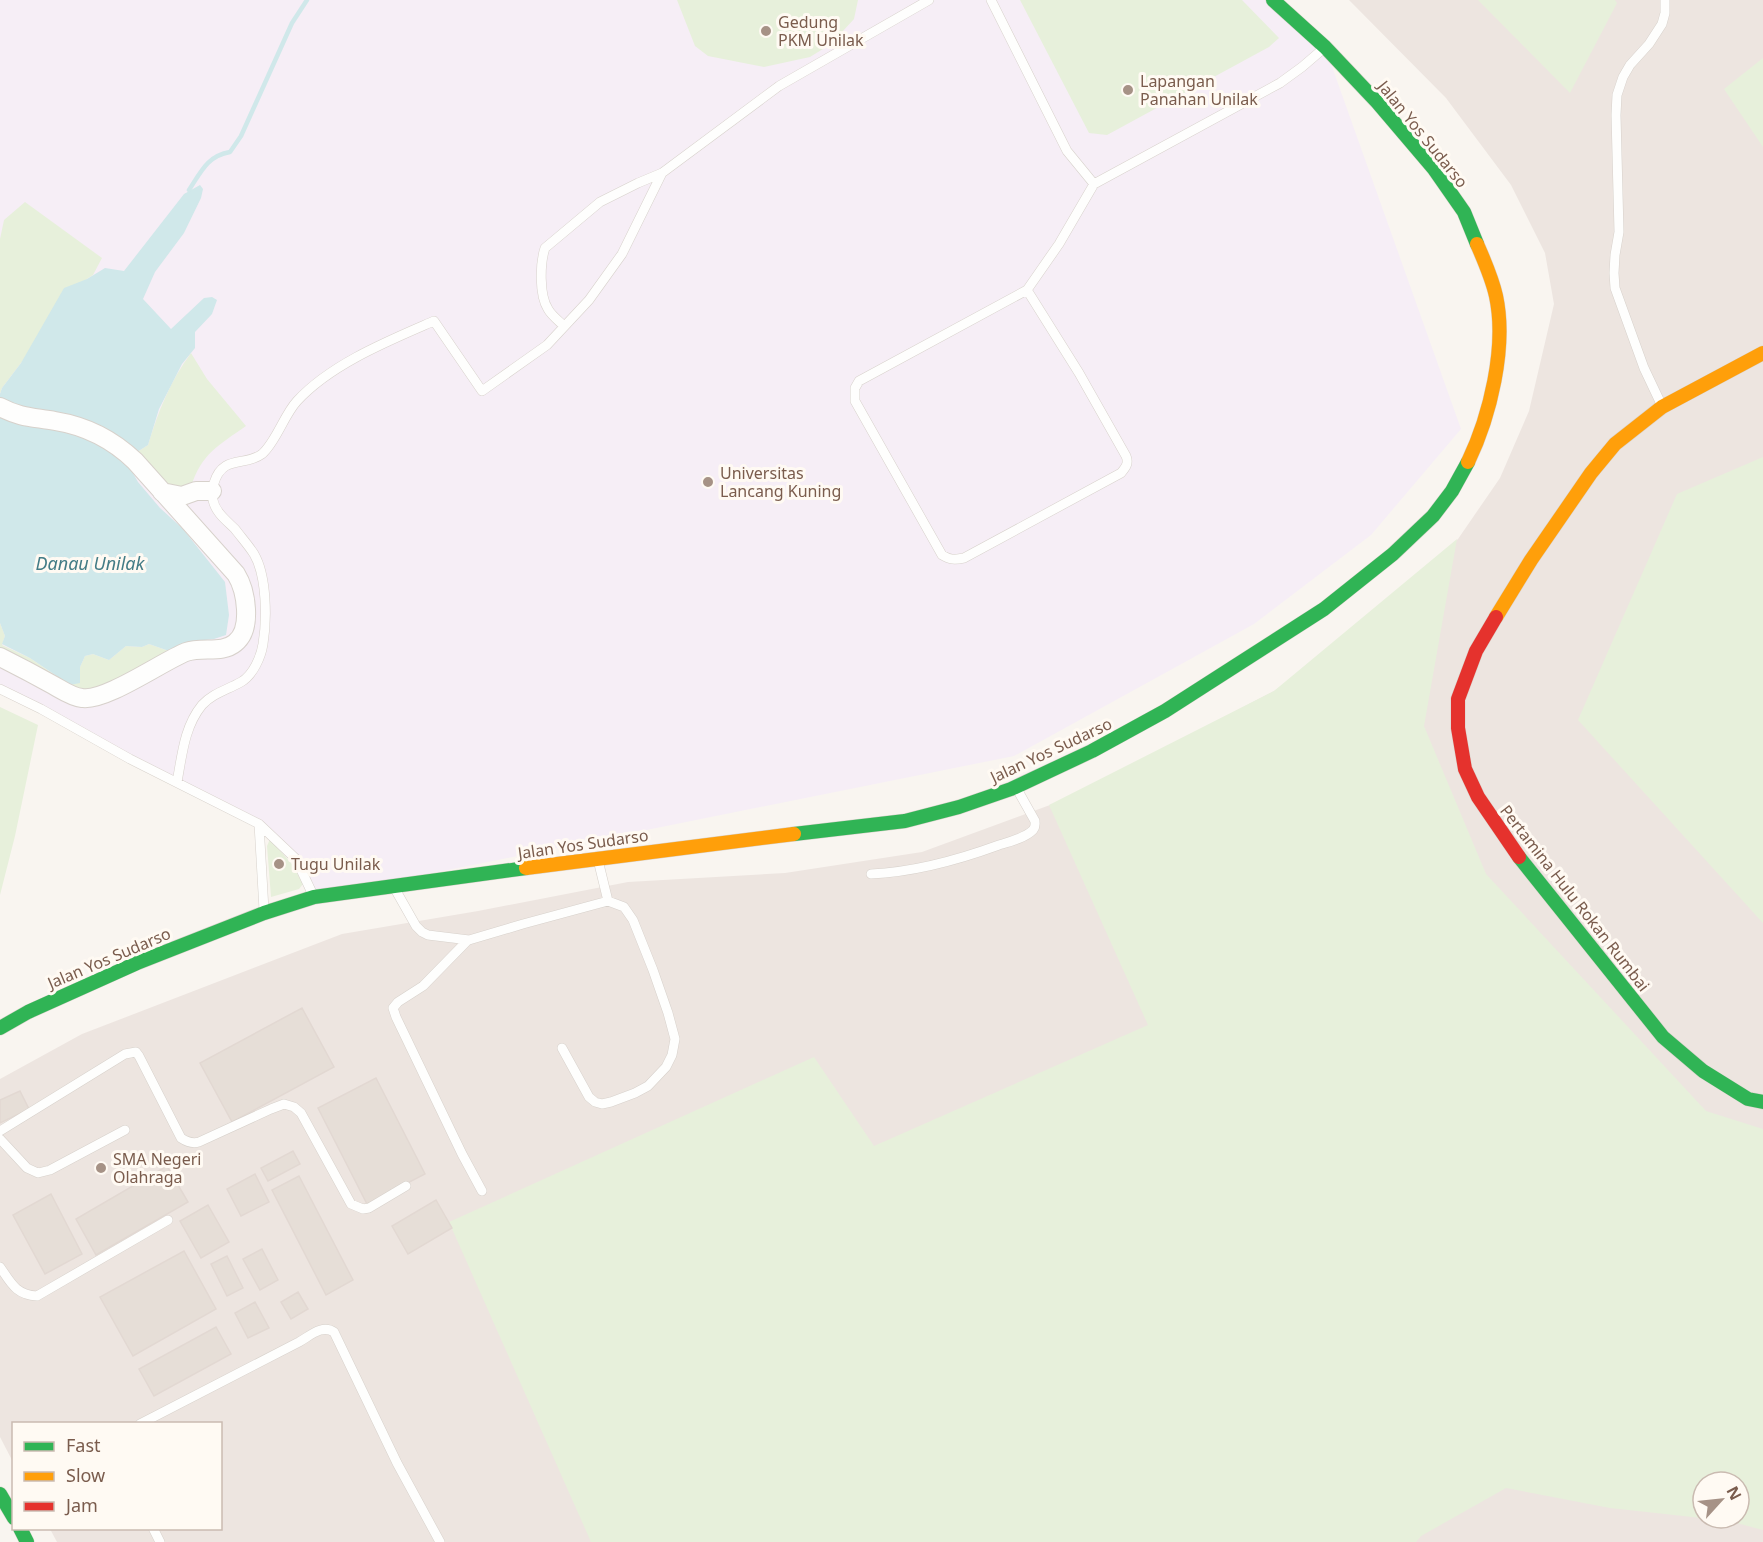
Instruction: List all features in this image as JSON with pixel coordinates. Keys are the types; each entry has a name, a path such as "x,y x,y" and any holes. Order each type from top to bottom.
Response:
{"main road":[{"name":"Jalan Yos Sudarso","path":"0,1028 28,1012 137,963 264,913 314,897 597,858 905,820 959,807 1016,787 1092,751 1165,711 1324,609 1393,554 1433,516 1452,491 1480,435 1493,392 1500,331 1496,296 1464,212 1434,169 1377,102 1325,47 1272,0"},
{"name":"Pertamina Hulu Rokan Rumbai","path":"1763,353 1662,406 1615,444 1591,473 1531,561 1476,651 1458,699 1458,728 1465,769 1484,806 1513,849 1663,1037 1703,1071 1748,1099 1763,1102"},
{"path":"0,1494 12,1515"}],"street":[{"path":"0,407 13,414 72,424 108,439 122,449 236,574 242,584 246,602 242,635 235,643 217,649 201,648 188,651 102,694 83,699 69,694 0,657"},
{"path":"162,492 182,496 196,490 212,491"}],"lane":[{"path":"564,326 547,308 541,283 541,258 545,248 600,202 662,173 779,86 929,0"},
{"path":"991,0 1067,151 1094,184"},
{"path":"1662,406 1629,328 1615,288 1614,273 1620,232 1617,95 1630,65 1649,44 1662,24 1665,0"},
{"path":"1028,291 1120,445 1128,461 1127,465 1121,473 964,558 956,560 946,558 942,555 855,401 855,388 859,381 1028,291 1094,184 1280,83 1325,47"},
{"path":"177,782 189,727 201,707 217,693 243,681 250,674 259,659 263,644 264,584 260,568 255,556 214,504 212,491 216,476 223,467 261,455 296,402 327,375 393,339 434,321 483,391 547,345 589,300 622,254 662,173"},
{"path":"0,689 41,709 130,759 259,824 296,859 314,897"},
{"path":"871,874 890,874 919,869 975,854 1016,840 1032,831 1035,821 1016,787"},
{"path":"259,824 264,913"},
{"path":"597,858 608,901"},
{"path":"393,887 422,932 468,940 608,901 624,906 633,920 668,1012 675,1039 672,1055 666,1067 648,1086 602,1104 595,1102 589,1096 562,1048"},
{"path":"468,940 423,986 398,1002 393,1008 448,1124 483,1191"},
{"path":"0,1131 125,1054 136,1052 181,1138 187,1142 199,1142 284,1104 294,1107 301,1113 351,1204 363,1209 369,1208 406,1186"},
{"path":"0,1139 27,1168 38,1173 50,1170 125,1130"},
{"path":"0,1267 18,1291 26,1295 37,1296 168,1220"},
{"path":"144,1422 326,1328 334,1332 397,1463 440,1542"}],"shaded area":[{"name":"Universitas Lancang Kuning","path":"0,0 1269,0 1325,47 1461,429 1371,535 1254,624 1014,756 314,897 296,859 259,824 0,689"},
{"path":"1349,0 1763,0 1763,1542 57,1542 51,1530 222,1530 222,1422 12,1422 12,1460 0,1437 0,1079 82,1034 342,934 628,882 785,873 922,852 1069,798 1274,691 1337,647 1458,539 1500,478 1529,411 1554,304 1545,253 1511,185 1446,98"}],"green space":[{"name":"Gedung PKM Unilak","path":"677,0 858,0 854,19 831,44 810,57 764,67 708,56 695,46"},
{"name":"Lapangan Panahan Unilak","path":"1020,0 1242,0 1279,38 1269,47 1107,135 1089,133"},
{"path":"1478,0 1615,0 1617,3 1570,93"},
{"path":"1763,58 1763,147 1724,89"},
{"path":"25,202 102,258 93,275 87,279 21,363 0,394 0,239 4,220"},
{"path":"191,353 207,379 246,426 212,451 200,466 191,487 174,493 134,454 148,445 165,397"},
{"path":"1763,457 1763,923 1578,720 1677,494"},
{"path":"1457,539 1424,726 1486,874 1706,1111 1763,1129 1763,1530 1751,1527 1751,1470 1691,1470 1691,1517 1610,1508 1506,1488 1421,1536 1416,1542 591,1542 449,1222 814,1057 874,1146 1148,1025 1049,805 1274,691"},
{"path":"0,623 5,636 2,645 30,658 70,685 80,682 80,667 85,656 93,654 109,660 126,646 142,647 149,644 169,651 106,686 76,693 0,654"},
{"path":"0,707 38,725 0,895"},
{"path":"270,839 291,863 303,884 299,889 271,897 267,846"}],"water":[{"name":"Danau Unilak","path":"200,185 203,189 201,198 184,233 155,272 143,299 171,329 204,298 212,297 217,300 212,314 195,332 195,348 182,364 159,409 148,445 137,452 130,468 138,482 160,508 183,529 225,582 229,615 226,635 196,641 169,651 149,644 142,647 126,646 109,660 93,654 85,656 80,667 80,683 70,685 30,658 2,644 5,636 0,623 0,394 21,363 64,288 87,279 105,268 124,271 184,194"}],"building":[{"path":"302,1008 334,1067 232,1122 200,1063"},
{"path":"376,1078 425,1174 367,1204 318,1108"},
{"path":"20,1091 29,1109 0,1123 0,1100"},
{"path":"293,1151 300,1164 268,1181 261,1168"},
{"path":"167,1166 188,1202 96,1255 76,1219"},
{"path":"255,1174 269,1202 241,1216 227,1189"},
{"path":"299,1176 353,1280 326,1295 272,1190"},
{"path":"51,1194 82,1254 45,1274 13,1215"},
{"path":"436,1200 452,1228 408,1254 392,1226"},
{"path":"208,1205 229,1242 201,1258 180,1221"},
{"path":"262,1249 278,1280 260,1290 243,1259"},
{"path":"184,1251 216,1309 133,1356 100,1297"},
{"path":"227,1256 243,1288 227,1296 211,1264"},
{"path":"298,1292 308,1309 291,1319 281,1302"},
{"path":"255,1302 269,1328 248,1338 235,1313"},
{"path":"216,1327 231,1354 154,1396 139,1369"}],"waterway":[{"path":"189,190 205,166 216,157 230,152 241,136 292,23 307,0"}],"traffic: fast":[{"path":"1273,0 1325,47 1377,102 1434,169 1464,212 1477,244"},
{"path":"794,834 905,821 959,807 1011,789 1092,751 1165,711 1324,609 1393,554 1433,516 1452,491 1468,462"},
{"path":"1519,857 1663,1037 1703,1071 1748,1099 1763,1102"},
{"path":"0,1028 28,1012 137,963 264,913 314,897 526,868"},
{"path":"0,1494 12,1515"},
{"path":"21,1530 27,1542"}],"traffic: slow":[{"path":"1468,462 1489,403 1498,359 1499,337 1496,296 1477,244"},
{"path":"1496,617 1531,560 1591,473 1615,444 1662,407 1763,353"},
{"path":"526,868 794,834"}],"traffic: jam":[{"path":"1496,617 1476,651 1458,699 1458,728 1465,769 1478,797 1519,857"}],"place":[{"name":"Gedung PKM Unilak","path":"766,31"},
{"name":"Lapangan Panahan Unilak","path":"1128,90"},
{"name":"Universitas Lancang Kuning","path":"708,482"},
{"name":"Tugu Unilak","path":"279,864"},
{"name":"SMA Negeri Olahraga","path":"101,1168"}]}
